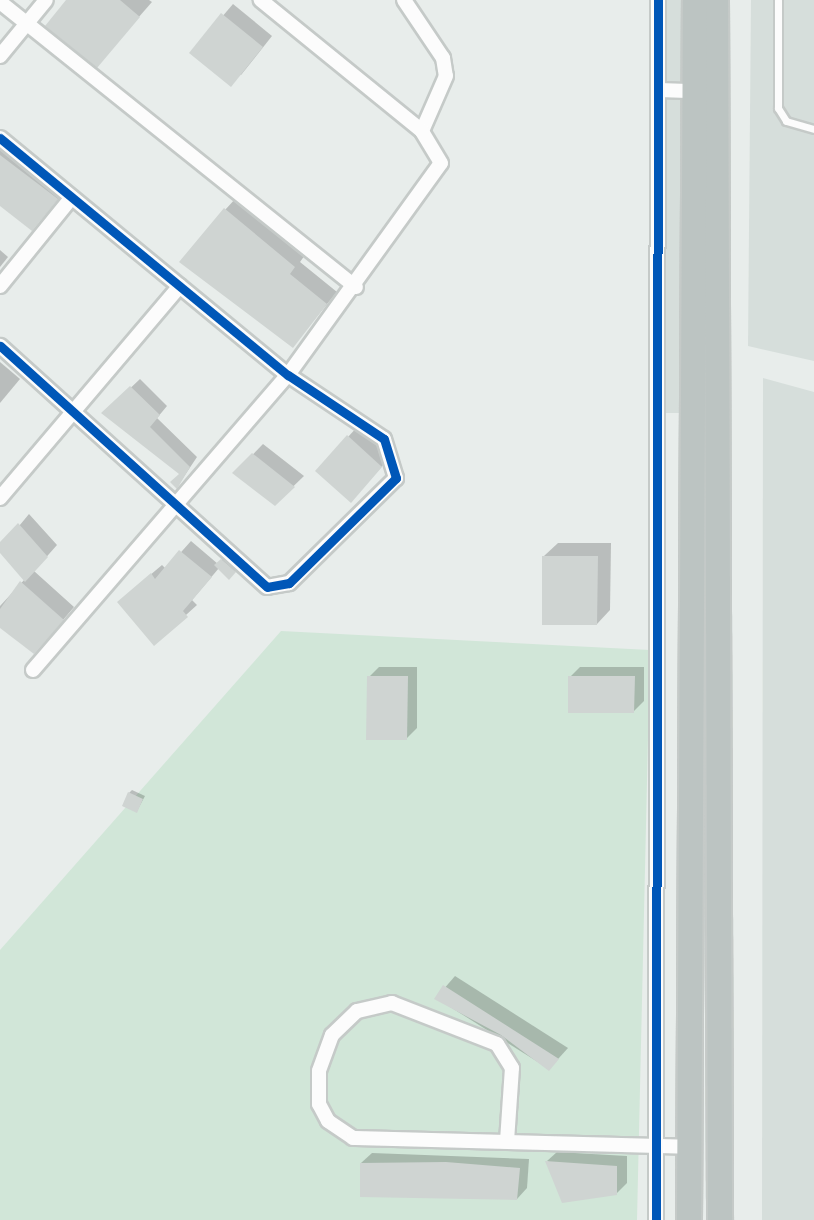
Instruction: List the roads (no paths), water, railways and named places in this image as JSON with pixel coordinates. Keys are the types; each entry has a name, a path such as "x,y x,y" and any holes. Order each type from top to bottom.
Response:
{"highway":[{"path":"689,1220 695,0"},
{"path":"716,0 720,1220"}],"street":[{"path":"0,57 46,0"},
{"path":"33,670 179,507 288,375 356,287 440,163 422,131 261,0"},
{"path":"404,0 443,58 446,76 422,131"},
{"path":"656,1220 660,90 658,0"},
{"path":"0,2 356,287"},
{"path":"660,90 694,91"},
{"path":"0,138 288,375 384,439 396,478 278,589 267,587 0,346"},
{"path":"0,286 72,197"},
{"path":"0,498 180,286"},
{"path":"507,1141 512,1068 497,1044 392,1003 357,1011 332,1035 317,1094 328,1121 344,1134 507,1141 656,1143 690,1147"}],"lane":[{"path":"778,0 778,108 786,121 814,129"}]}
